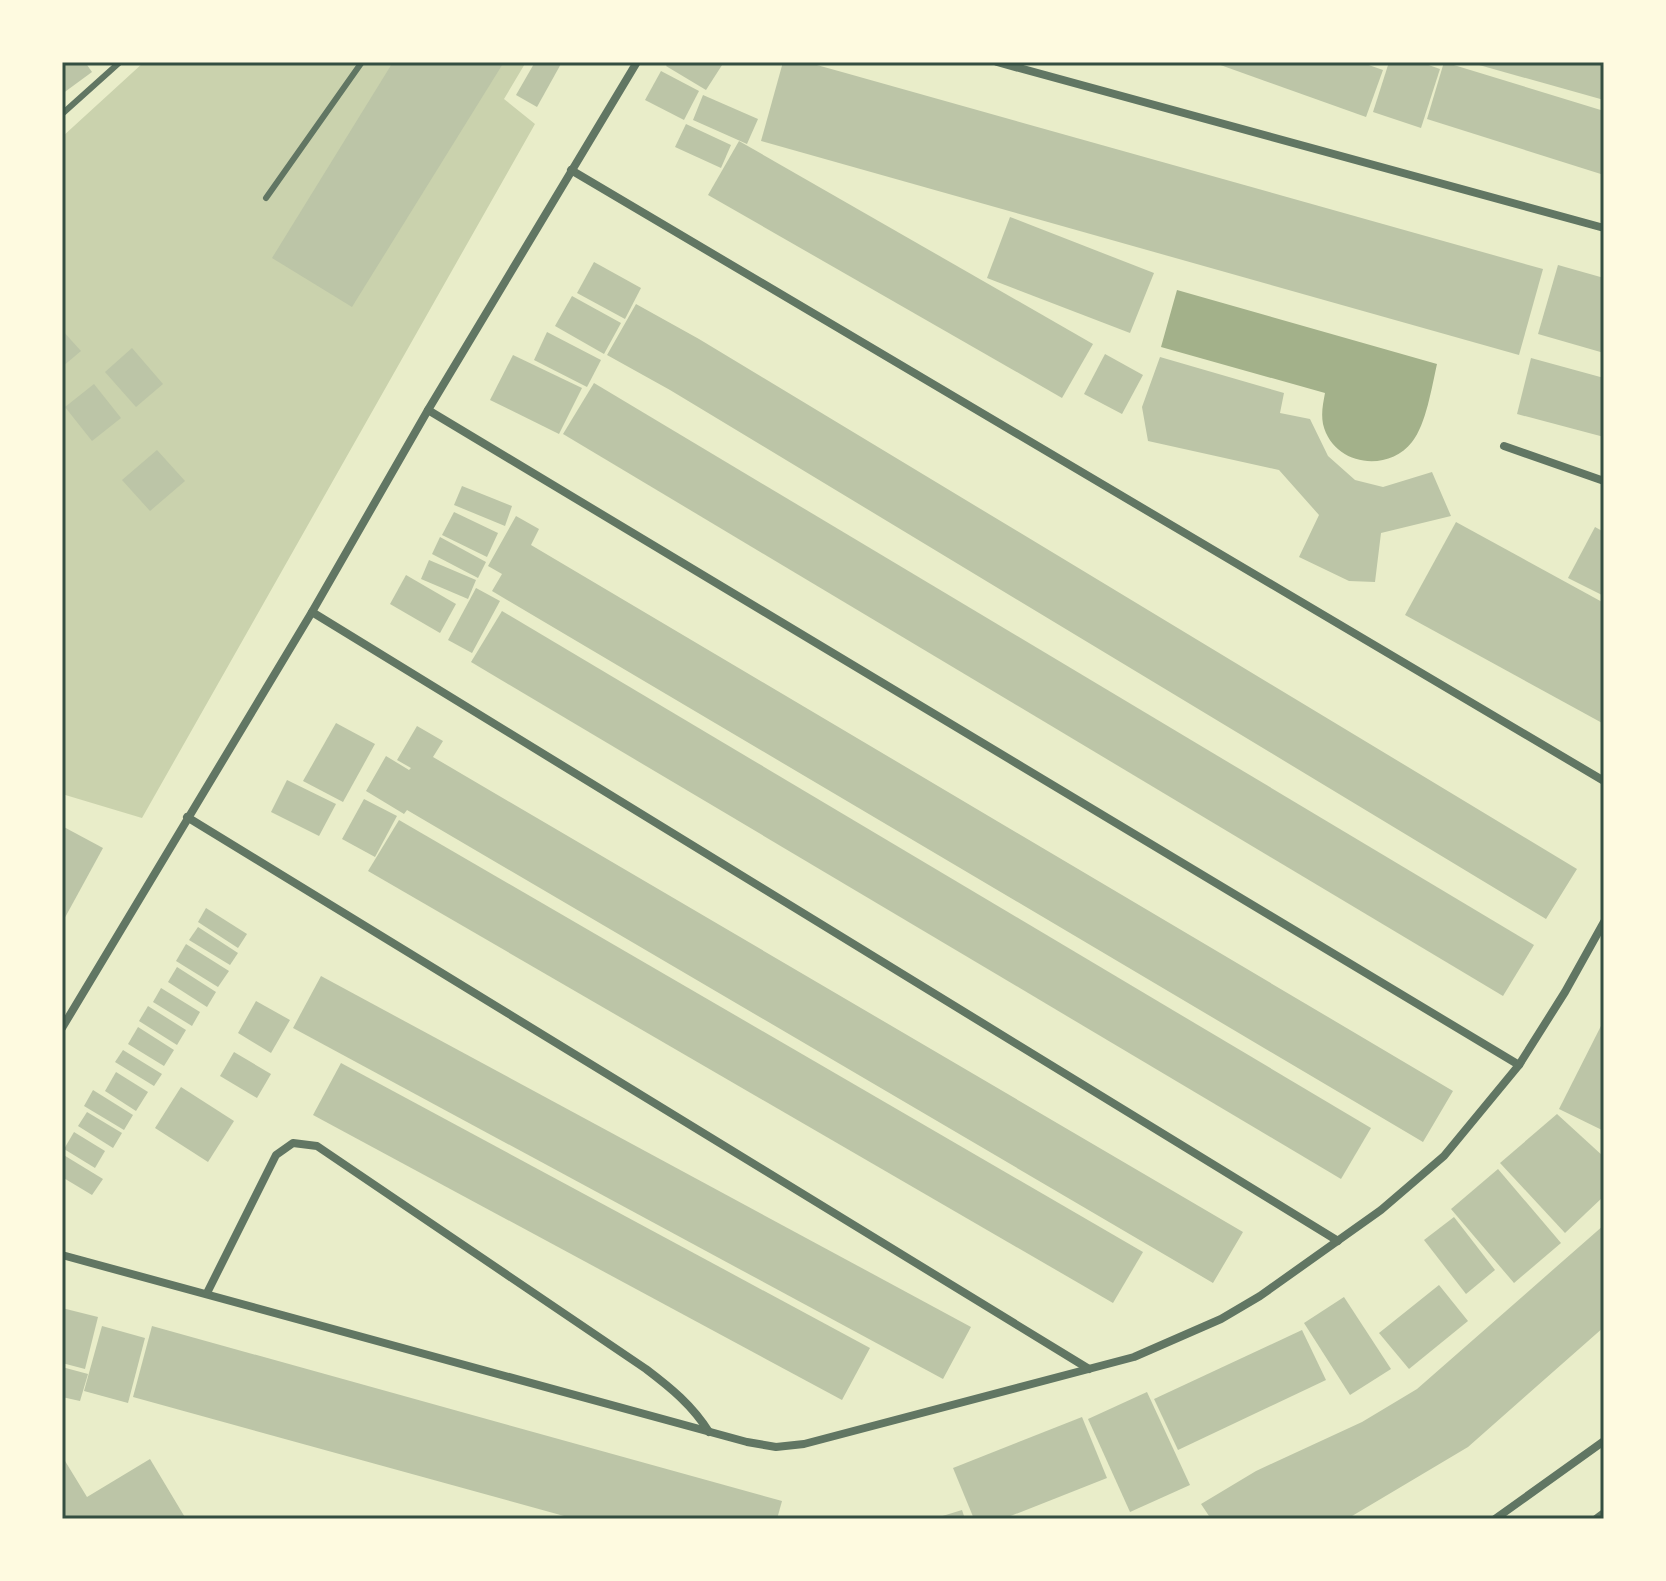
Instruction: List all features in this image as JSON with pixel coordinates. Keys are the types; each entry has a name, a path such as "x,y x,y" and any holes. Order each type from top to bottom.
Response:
{"street":[{"path":"62,1028 637,62"},
{"path":"997,62 1604,228"},
{"path":"571,170 1604,781"},
{"path":"428,410 1519,1065"},
{"path":"1504,446 1604,481"},
{"path":"312,612 1338,1241"},
{"path":"187,817 1089,1369"},
{"path":"62,1255 710,1432 776,1447 804,1444 1134,1357 1221,1319 1260,1296 1381,1210 1444,1156 1519,1065 1604,922"},
{"path":"207,1293 276,1155 293,1143 317,1146 646,1369 679,1394 696,1411 710,1432"},
{"path":"1495,1519 1604,1441"},
{"path":"1596,1519 1604,1513"}],"lane":[{"path":"62,114 120,62"},
{"path":"266,198 362,62"}],"shaded area":[{"path":"144,62 526,62 504,99 535,124 142,818 62,794 62,137"},
{"path":"1177,290 1437,364 1428,405 1417,435 1402,452 1389,458 1376,461 1349,456 1329,438 1323,424 1325,393 1161,347"}],"building":[{"path":"62,62 85,62 92,72 62,94"},
{"path":"393,62 504,62 352,307 272,258"},
{"path":"535,62 562,62 537,107 516,95"},
{"path":"669,62 724,62 706,90 666,66"},
{"path":"783,62 806,62 1543,269 1519,355 761,141"},
{"path":"1212,62 1360,62 1383,70 1366,117"},
{"path":"1389,62 1420,62 1440,69 1421,128 1373,112"},
{"path":"1444,62 1604,111 1604,175 1427,119"},
{"path":"1604,62 1604,100 1472,63"},
{"path":"661,71 699,91 684,120 645,100"},
{"path":"703,95 758,119 747,144 693,120"},
{"path":"686,124 731,145 721,168 675,147"},
{"path":"739,141 1093,344 1062,398 708,195"},
{"path":"1010,217 1154,273 1130,333 987,278"},
{"path":"594,262 641,288 625,319 577,293"},
{"path":"1558,265 1604,278 1604,353 1538,334"},
{"path":"572,296 621,323 604,354 555,326"},
{"path":"636,304 699,339 1577,869 1546,919 670,390 607,355"},
{"path":"62,330 81,351 62,367"},
{"path":"547,332 601,360 587,387 534,360"},
{"path":"132,348 163,384 136,407 105,372"},
{"path":"1105,354 1143,375 1122,414 1084,394"},
{"path":"513,355 582,388 559,434 490,400"},
{"path":"1160,357 1284,393 1280,413 1310,419 1328,456 1355,480 1383,487 1432,472 1451,516 1381,533 1375,582 1349,581 1299,557 1319,515 1279,470 1148,441 1142,407"},
{"path":"1531,358 1604,378 1604,437 1517,414"},
{"path":"594,383 1534,945 1503,996 563,434"},
{"path":"94,384 121,418 92,441 65,407"},
{"path":"157,450 185,481 150,511 122,480"},
{"path":"462,486 512,506 505,526 454,505"},
{"path":"454,512 498,533 487,557 442,535"},
{"path":"516,516 539,529 531,545 1453,1091 1423,1142 492,591 502,574 488,566"},
{"path":"1456,522 1604,603 1604,724 1405,615"},
{"path":"1595,527 1604,532 1604,596 1568,578"},
{"path":"440,537 486,562 478,578 432,554"},
{"path":"429,560 476,580 468,599 421,579"},
{"path":"406,575 456,604 440,633 390,604"},
{"path":"476,588 500,601 472,653 448,640"},
{"path":"502,611 1371,1128 1341,1179 471,662"},
{"path":"336,723 375,744 343,802 303,781"},
{"path":"417,726 443,741 433,757 1243,1232 1213,1283 407,810 404,814 366,791 386,756 409,770 411,768 397,760"},
{"path":"287,780 336,804 319,836 271,812"},
{"path":"364,799 397,816 375,857 342,839"},
{"path":"399,820 1143,1252 1113,1303 368,871"},
{"path":"62,826 103,848 62,923"},
{"path":"206,908 247,934 238,948 198,922"},
{"path":"198,927 238,953 230,965 189,940"},
{"path":"186,944 229,971 218,987 176,961"},
{"path":"177,967 216,992 207,1007 168,982"},
{"path":"321,976 971,1327 943,1379 293,1028"},
{"path":"161,988 200,1012 192,1026 153,1002"},
{"path":"256,1001 290,1020 271,1053 238,1033"},
{"path":"148,1006 186,1030 177,1045 139,1021"},
{"path":"1604,1020 1604,1131 1559,1109"},
{"path":"138,1027 174,1050 164,1066 128,1044"},
{"path":"123,1050 162,1074 154,1086 115,1062"},
{"path":"234,1052 271,1074 257,1098 220,1076"},
{"path":"341,1063 870,1348 842,1400 313,1115"},
{"path":"116,1072 148,1092 136,1111 105,1091"},
{"path":"181,1087 234,1121 208,1162 155,1128"},
{"path":"93,1090 133,1115 124,1130 84,1106"},
{"path":"87,1112 122,1133 113,1148 78,1126"},
{"path":"1557,1114 1604,1157 1604,1196 1565,1233 1500,1163"},
{"path":"74,1132 105,1151 95,1168 64,1149"},
{"path":"62,1154 103,1179 92,1195 62,1177"},
{"path":"1498,1169 1561,1243 1514,1283 1451,1209"},
{"path":"1454,1217 1495,1270 1466,1294 1424,1240"},
{"path":"1604,1225 1604,1327 1468,1447 1347,1519 1211,1519 1201,1504 1256,1471 1362,1422 1417,1389"},
{"path":"1439,1285 1468,1321 1409,1369 1379,1333"},
{"path":"1344,1297 1391,1369 1350,1395 1304,1323"},
{"path":"62,1308 98,1317 85,1369 62,1363"},
{"path":"102,1326 145,1338 128,1403 84,1391"},
{"path":"152,1326 782,1501 777,1519 575,1519 133,1397"},
{"path":"1302,1330 1326,1380 1178,1450 1154,1399"},
{"path":"62,1367 88,1374 80,1401 62,1397"},
{"path":"1147,1392 1190,1485 1130,1512 1088,1419"},
{"path":"1082,1417 1107,1478 1003,1519 974,1519 953,1468"},
{"path":"62,1456 87,1497 150,1459 186,1519 62,1519"},
{"path":"962,1510 965,1519 936,1519 936,1518"}]}
